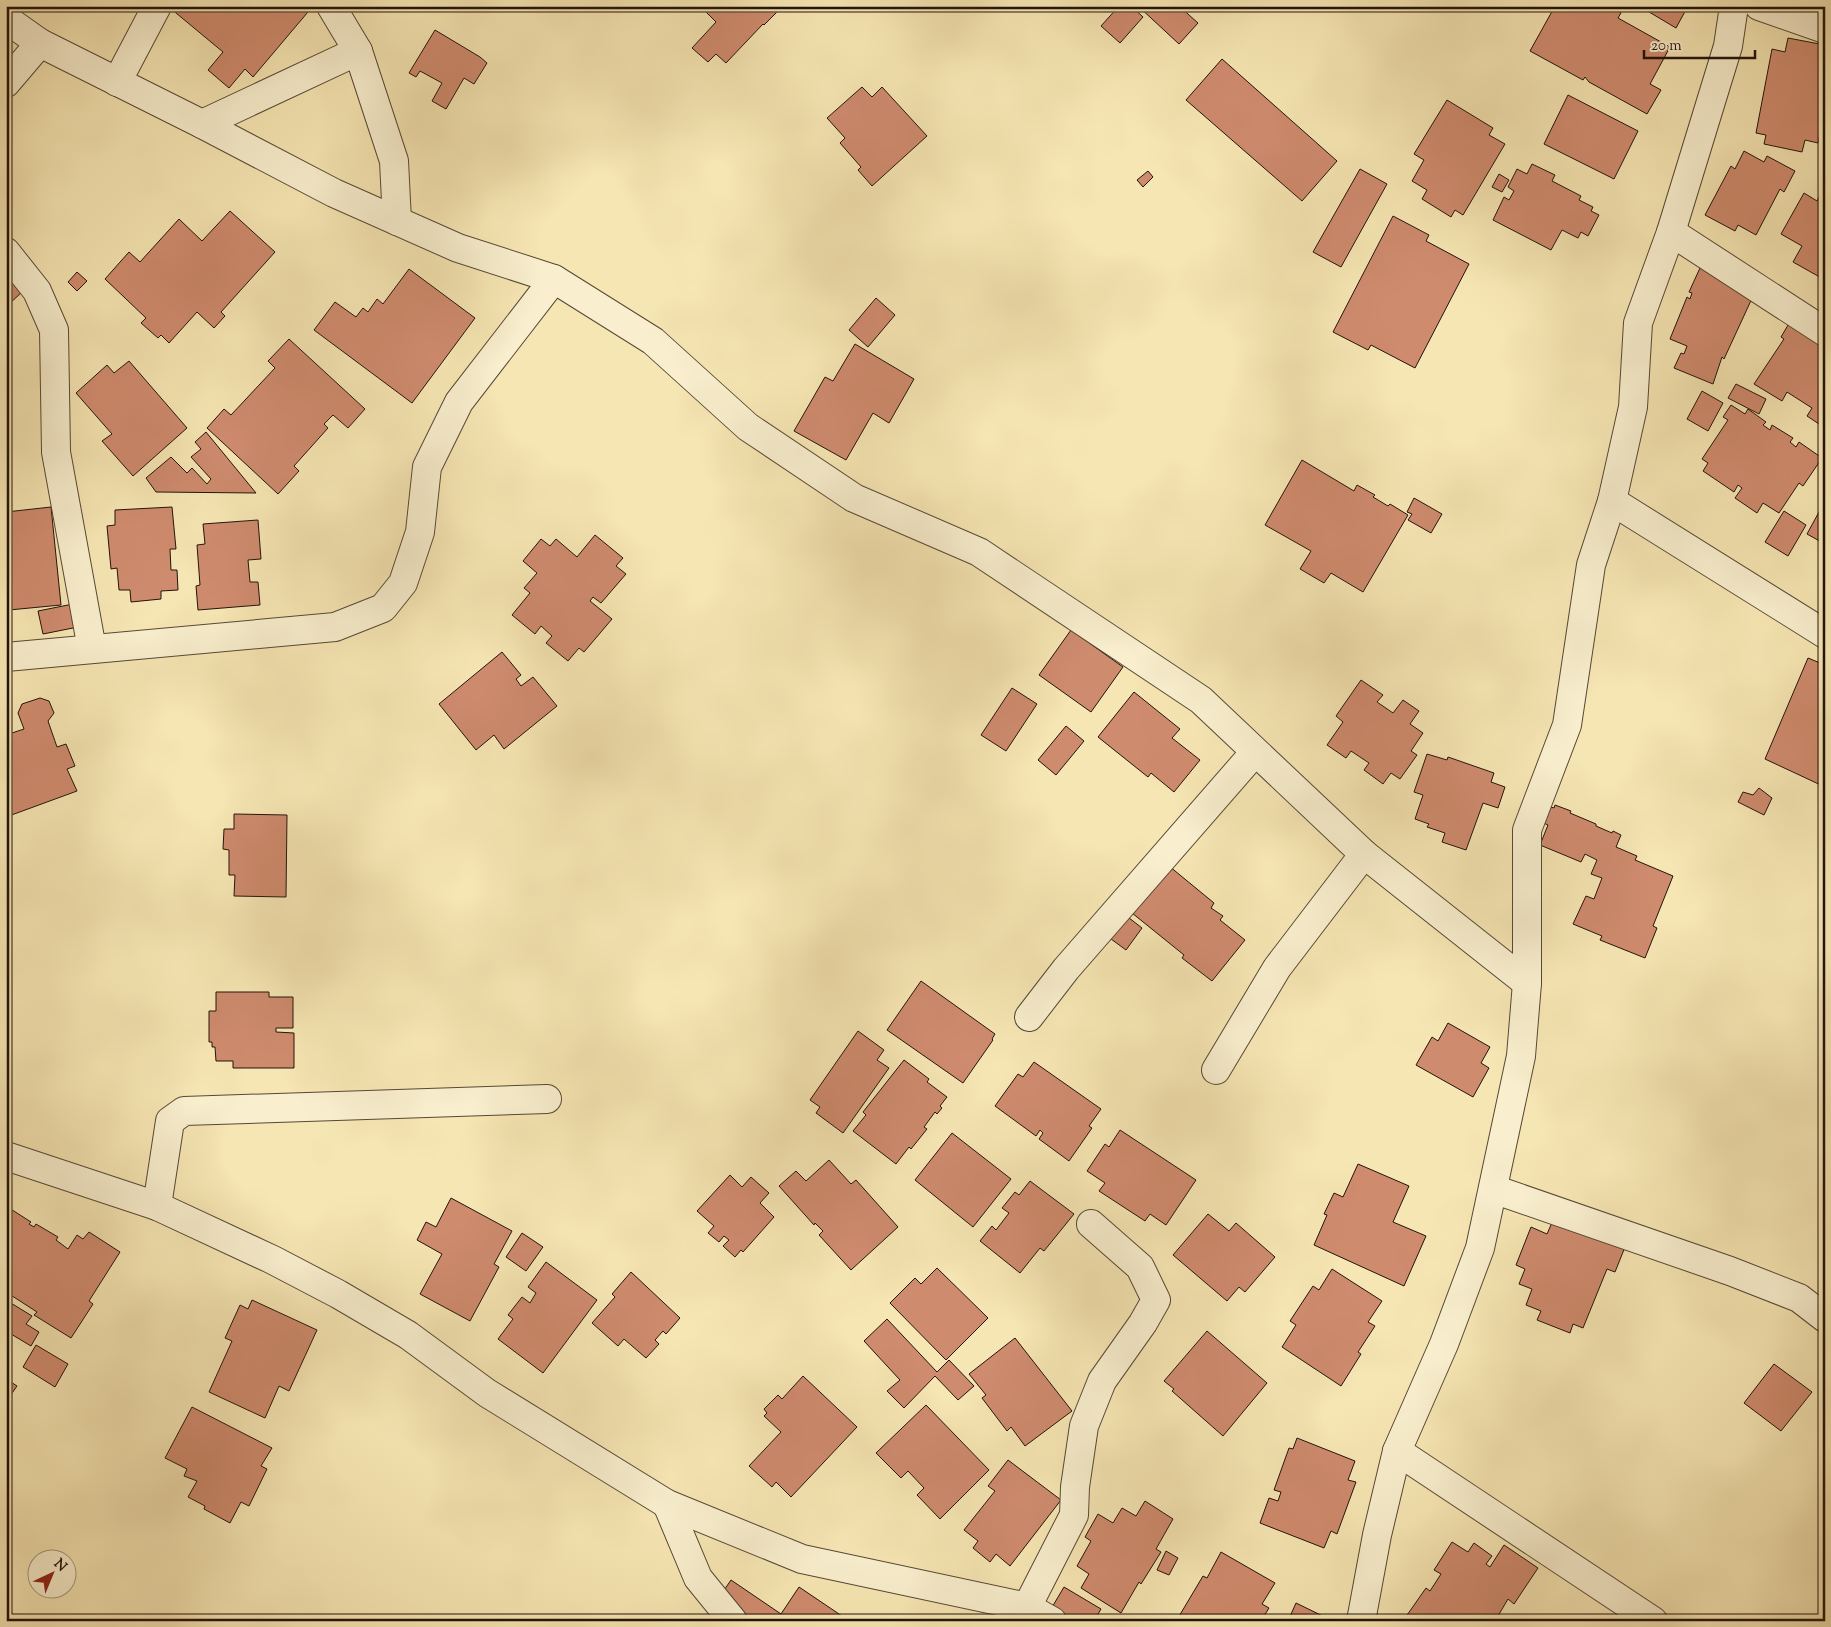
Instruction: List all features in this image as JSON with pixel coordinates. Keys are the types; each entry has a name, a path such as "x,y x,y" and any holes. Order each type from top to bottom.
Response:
{"street":[{"path":"117,82 157,6"},
{"path":"331,6 358,51 394,162 397,221"},
{"path":"1361,1621 1377,1535 1397,1451 1444,1344 1480,1248 1521,1056 1527,983 1527,830 1567,725 1591,565 1612,501 1633,407 1638,323 1671,232 1728,46 1734,6"},
{"path":"1760,6 1825,29"},
{"path":"6,19 40,43 334,193 458,248 554,279 653,341 756,432 854,498 979,552 1201,700 1364,854 1527,983"},
{"path":"6,83 40,43"},
{"path":"202,124 358,51"},
{"path":"1671,232 1825,332"},
{"path":"6,252 37,291 54,330 56,452 92,649"},
{"path":"6,657 335,627 383,608 403,583 420,532 427,467 458,402 554,279"},
{"path":"1612,501 1825,634"},
{"path":"1029,1016 1066,969 1255,752"},
{"path":"1216,1070 1277,968 1364,854"},
{"path":"158,1206 170,1121 184,1111 547,1099"},
{"path":"6,1156 158,1206 273,1260 338,1294 408,1335 487,1393 667,1504 802,1559 1028,1607 1052,1621"},
{"path":"1493,1189 1730,1271 1799,1298 1825,1318"},
{"path":"1028,1607 1074,1515 1075,1487 1084,1426 1102,1381 1144,1323 1156,1300 1140,1267 1091,1224"},
{"path":"1397,1451 1653,1621"},
{"path":"667,1504 698,1578 733,1621"}],"building":[{"path":"172,6 313,6 253,77 245,69 229,88 208,70 223,52 170,8"},
{"path":"710,6 782,7 726,63 716,54 708,62 692,48 716,22 705,11"},
{"path":"1119,6 1131,6 1143,17 1120,43 1101,26"},
{"path":"1138,6 1179,6 1198,23 1179,44"},
{"path":"1555,6 1609,6 1621,13 1618,18 1670,47 1650,84 1661,90 1647,114 1589,82 1585,77 1583,80 1530,51"},
{"path":"1639,6 1688,6 1676,28"},
{"path":"435,30 487,63 474,84 464,78 446,109 432,101 442,83 420,71 416,77 409,73"},
{"path":"1788,38 1825,45 1825,110 1818,143 1805,140 1802,152 1764,144 1766,135 1756,133 1772,49 1785,52"},
{"path":"1222,59 1337,161 1302,201 1186,100"},
{"path":"862,87 872,97 882,87 927,136 872,186 858,170 861,167 840,143 845,138 827,118"},
{"path":"1568,95 1638,131 1614,179 1544,144"},
{"path":"1447,100 1493,128 1489,135 1505,144 1463,215 1455,210 1451,217 1422,199 1427,190 1412,181 1424,160 1414,154"},
{"path":"1744,151 1764,162 1767,156 1795,171 1784,192 1780,189 1756,235 1738,225 1735,231 1705,215 1731,166 1735,169"},
{"path":"1532,164 1555,175 1552,181 1581,196 1579,200 1593,207 1591,211 1599,215 1588,236 1581,232 1578,238 1562,230 1551,250 1493,220 1504,197 1509,200 1514,191 1508,187 1517,169 1527,174"},
{"path":"1360,169 1387,184 1341,267 1313,252"},
{"path":"1148,171 1153,177 1143,187 1137,180"},
{"path":"1499,174 1509,180 1502,192 1492,187"},
{"path":"1822,191 1825,193 1825,280 1793,262 1802,246 1781,234 1804,193 1817,201"},
{"path":"230,211 275,252 221,312 225,316 214,328 197,312 169,343 161,335 158,338 141,323 146,318 105,279 129,252 140,262 179,219 202,241"},
{"path":"1393,216 1429,235 1426,241 1469,264 1415,368 1371,345 1368,350 1333,332"},
{"path":"1700,268 1751,290 1754,294 1724,359 1722,357 1713,384 1674,368 1681,353 1684,354 1687,346 1670,339 1687,297 1690,299 1692,293 1689,292"},
{"path":"409,269 475,318 412,403 314,330 335,302 356,317 363,308 368,312 377,299 383,304"},
{"path":"6,271 24,290 6,307"},
{"path":"77,272 87,281 77,291 68,282"},
{"path":"876,298 895,315 868,347 849,330"},
{"path":"1791,320 1825,342 1825,428 1807,416 1812,408 1787,392 1782,401 1754,384 1784,339 1781,337"},
{"path":"289,339 365,409 348,428 333,415 324,424 328,428 294,466 299,471 278,494 207,428 224,409 231,415 275,368 268,361"},
{"path":"855,344 914,379 889,423 873,413 846,460 794,431 825,377 833,381"},
{"path":"129,361 187,428 133,476 102,441 112,434 76,393 107,365 114,373"},
{"path":"1736,384 1766,399 1759,414 1728,398"},
{"path":"1702,391 1723,403 1708,431 1687,419"},
{"path":"1731,405 1745,414 1748,409 1766,422 1763,425 1770,430 1772,425 1793,438 1790,442 1796,447 1799,442 1822,458 1803,486 1799,483 1779,513 1763,503 1757,513 1735,498 1742,488 1738,485 1734,492 1703,471 1708,463 1702,459 1728,420 1723,417"},
{"path":"206,432 256,493 156,492 146,478 171,457 187,473 192,468 207,484 211,479 191,457 201,449 195,442"},
{"path":"1302,460 1354,491 1357,485 1375,495 1373,497 1388,506 1390,504 1408,515 1363,592 1331,573 1324,583 1300,569 1311,551 1265,525"},
{"path":"1414,498 1442,514 1431,533 1408,520 1412,514 1407,512"},
{"path":"1825,501 1825,544 1807,534"},
{"path":"51,507 61,605 9,610 6,589 6,512"},
{"path":"172,507 176,549 170,549 171,570 177,570 178,590 161,591 161,599 131,602 130,590 119,590 117,568 111,569 107,526 115,525 115,510"},
{"path":"1784,511 1806,525 1788,556 1765,542"},
{"path":"258,520 261,559 248,560 250,582 258,582 260,605 198,610 196,586 200,585 197,545 205,544 203,524"},
{"path":"595,535 623,558 616,566 626,574 601,603 593,597 590,601 612,619 584,652 579,648 568,661 546,643 552,636 541,626 535,634 512,615 530,593 524,588 537,573 523,561 541,539 550,546 556,539 577,557"},
{"path":"73,604 78,627 43,634 38,611"},
{"path":"1071,630 1123,667 1091,712 1039,675"},
{"path":"502,652 521,675 516,679 521,686 533,677 557,706 504,749 494,735 476,750 439,704"},
{"path":"1808,658 1825,665 1825,787 1765,759"},
{"path":"1361,680 1383,695 1377,702 1393,713 1403,700 1419,711 1410,724 1423,733 1411,751 1417,755 1400,779 1391,773 1383,784 1364,770 1369,763 1351,751 1346,758 1327,745 1343,722 1336,716"},
{"path":"1012,688 1037,704 1006,751 981,735"},
{"path":"1134,692 1180,729 1172,738 1200,760 1174,792 1151,773 1148,777 1098,737"},
{"path":"40,698 49,701 54,713 48,721 57,747 66,744 75,766 67,769 77,791 6,817 6,735 24,729 18,713 22,704"},
{"path":"1066,726 1084,741 1056,775 1038,760"},
{"path":"1427,754 1447,760 1448,757 1494,773 1491,782 1505,787 1498,808 1483,803 1466,850 1442,842 1445,833 1427,827 1429,824 1415,819 1423,795 1414,792"},
{"path":"1759,788 1772,798 1764,815 1738,802 1743,792 1753,795"},
{"path":"1545,805 1554,808 1555,805 1571,811 1570,813 1596,824 1596,826 1621,835 1616,847 1637,856 1635,860 1673,876 1653,926 1657,928 1645,958 1600,940 1602,936 1573,924 1586,896 1594,899 1602,878 1591,874 1597,860 1585,854 1581,862 1540,845 1548,825 1539,821"},
{"path":"234,814 287,815 286,897 234,896 235,875 229,875 229,850 223,849 224,829 234,829"},
{"path":"1169,866 1214,903 1211,908 1223,916 1220,920 1245,940 1212,981 1182,958 1184,955 1132,913"},
{"path":"1124,914 1142,928 1126,950 1107,936"},
{"path":"921,981 995,1034 993,1040 963,1083 887,1030"},
{"path":"216,992 269,992 269,997 293,997 293,1028 276,1028 276,1032 294,1033 294,1068 233,1068 233,1061 216,1061 215,1047 212,1047 212,1042 209,1042 209,1011 216,1011"},
{"path":"1448,1023 1490,1047 1481,1063 1489,1068 1473,1097 1416,1065 1432,1037 1438,1041"},
{"path":"858,1031 884,1050 877,1060 889,1068 843,1133 816,1113 820,1107 810,1100"},
{"path":"904,1060 929,1079 927,1082 947,1097 940,1106 942,1108 937,1114 935,1112 924,1127 927,1129 911,1149 909,1147 896,1164 853,1131 866,1115 863,1112"},
{"path":"1034,1062 1101,1109 1089,1126 1092,1128 1069,1161 1039,1139 1043,1133 1040,1130 1036,1136 995,1106 1018,1074 1023,1077"},
{"path":"1120,1130 1196,1180 1166,1225 1150,1214 1145,1221 1099,1191 1105,1183 1087,1171 1105,1144 1109,1147"},
{"path":"952,1133 1011,1179 973,1227 915,1180"},
{"path":"829,1160 851,1184 856,1180 898,1227 851,1270 819,1235 823,1231 815,1223 814,1225 779,1186 796,1171 806,1181"},
{"path":"1358,1164 1409,1186 1393,1222 1426,1236 1404,1286 1314,1245 1327,1215 1324,1214 1334,1193 1343,1197"},
{"path":"730,1175 742,1187 751,1177 769,1193 760,1203 774,1217 743,1252 741,1250 735,1257 723,1246 729,1240 724,1236 719,1242 708,1233 714,1226 697,1211"},
{"path":"1030,1181 1074,1214 1044,1251 1040,1248 1020,1273 980,1241 992,1226 996,1230 1009,1213 1002,1208 1015,1192 1019,1195"},
{"path":"451,1198 512,1231 494,1264 499,1267 470,1321 420,1294 442,1254 417,1240 426,1222 436,1227"},
{"path":"6,1206 31,1222 29,1224 34,1227 36,1224 58,1237 56,1240 68,1249 77,1235 83,1239 89,1232 120,1252 89,1301 93,1304 71,1338 34,1315 37,1312 6,1292"},
{"path":"1208,1214 1229,1231 1236,1223 1275,1257 1245,1292 1239,1287 1227,1301 1173,1255"},
{"path":"1554,1218 1627,1242 1615,1272 1607,1269 1583,1328 1573,1324 1570,1333 1537,1320 1541,1311 1526,1305 1532,1289 1519,1284 1525,1269 1516,1265 1531,1227 1547,1234"},
{"path":"522,1233 543,1247 526,1271 506,1257"},
{"path":"546,1262 597,1300 543,1373 498,1339 513,1319 508,1315 522,1297 530,1303 536,1293 528,1287"},
{"path":"937,1268 988,1318 946,1360 890,1303 915,1278 921,1284"},
{"path":"1332,1269 1382,1301 1368,1322 1375,1326 1358,1352 1361,1354 1341,1386 1282,1347 1296,1325 1290,1321 1313,1286 1319,1290"},
{"path":"631,1272 680,1318 666,1334 663,1331 655,1340 659,1344 646,1358 624,1339 618,1346 592,1323 615,1297 612,1294"},
{"path":"6,1300 32,1316 26,1324 39,1332 31,1346 6,1331"},
{"path":"252,1300 317,1330 289,1391 279,1386 265,1418 209,1392 232,1341 225,1338 240,1305 248,1309"},
{"path":"887,1319 937,1372 949,1360 974,1386 958,1400 935,1376 904,1408 887,1391 900,1380 864,1341"},
{"path":"1207,1331 1267,1383 1223,1436 1172,1391 1174,1389 1164,1381"},
{"path":"1015,1338 1072,1411 1025,1446 1011,1427 1007,1431 982,1398 986,1395 969,1374"},
{"path":"36,1345 68,1364 55,1387 23,1367"},
{"path":"1774,1364 1812,1392 1781,1431 1744,1403"},
{"path":"803,1376 857,1427 791,1497 776,1482 772,1487 749,1466 781,1432 764,1416 767,1413 764,1409 778,1395 782,1399"},
{"path":"6,1379 17,1386 6,1402"},
{"path":"926,1405 989,1470 940,1519 917,1495 924,1488 908,1471 901,1478 876,1453"},
{"path":"192,1407 272,1448 261,1466 267,1469 249,1506 241,1502 230,1523 204,1509 205,1506 188,1497 197,1481 184,1476 187,1469 165,1458"},
{"path":"1297,1438 1355,1461 1348,1480 1356,1482 1337,1534 1331,1531 1324,1548 1260,1523 1269,1498 1278,1501 1281,1492 1274,1490 1289,1448 1293,1449"},
{"path":"1008,1460 1061,1500 1010,1566 996,1554 990,1562 973,1548 978,1541 964,1530 995,1491 988,1486"},
{"path":"1145,1501 1173,1519 1156,1549 1161,1552 1141,1584 1139,1582 1121,1613 1081,1588 1089,1574 1077,1566 1091,1541 1085,1537 1098,1514 1113,1523 1122,1508 1136,1516"},
{"path":"1452,1542 1468,1552 1474,1543 1492,1556 1486,1564 1490,1567 1504,1545 1538,1568 1514,1604 1508,1599 1495,1621 1409,1621 1405,1618 1426,1588 1430,1591 1441,1574 1434,1570"},
{"path":"1166,1551 1178,1558 1169,1575 1157,1570"},
{"path":"1221,1552 1275,1583 1262,1604 1269,1608 1261,1621 1181,1621 1178,1618 1203,1576 1207,1578"},
{"path":"731,1580 781,1614 799,1587 842,1616 839,1621 750,1621 718,1599"},
{"path":"1064,1587 1101,1609 1094,1621 1072,1621 1051,1609"},
{"path":"1296,1603 1333,1621 1288,1621"}]}
